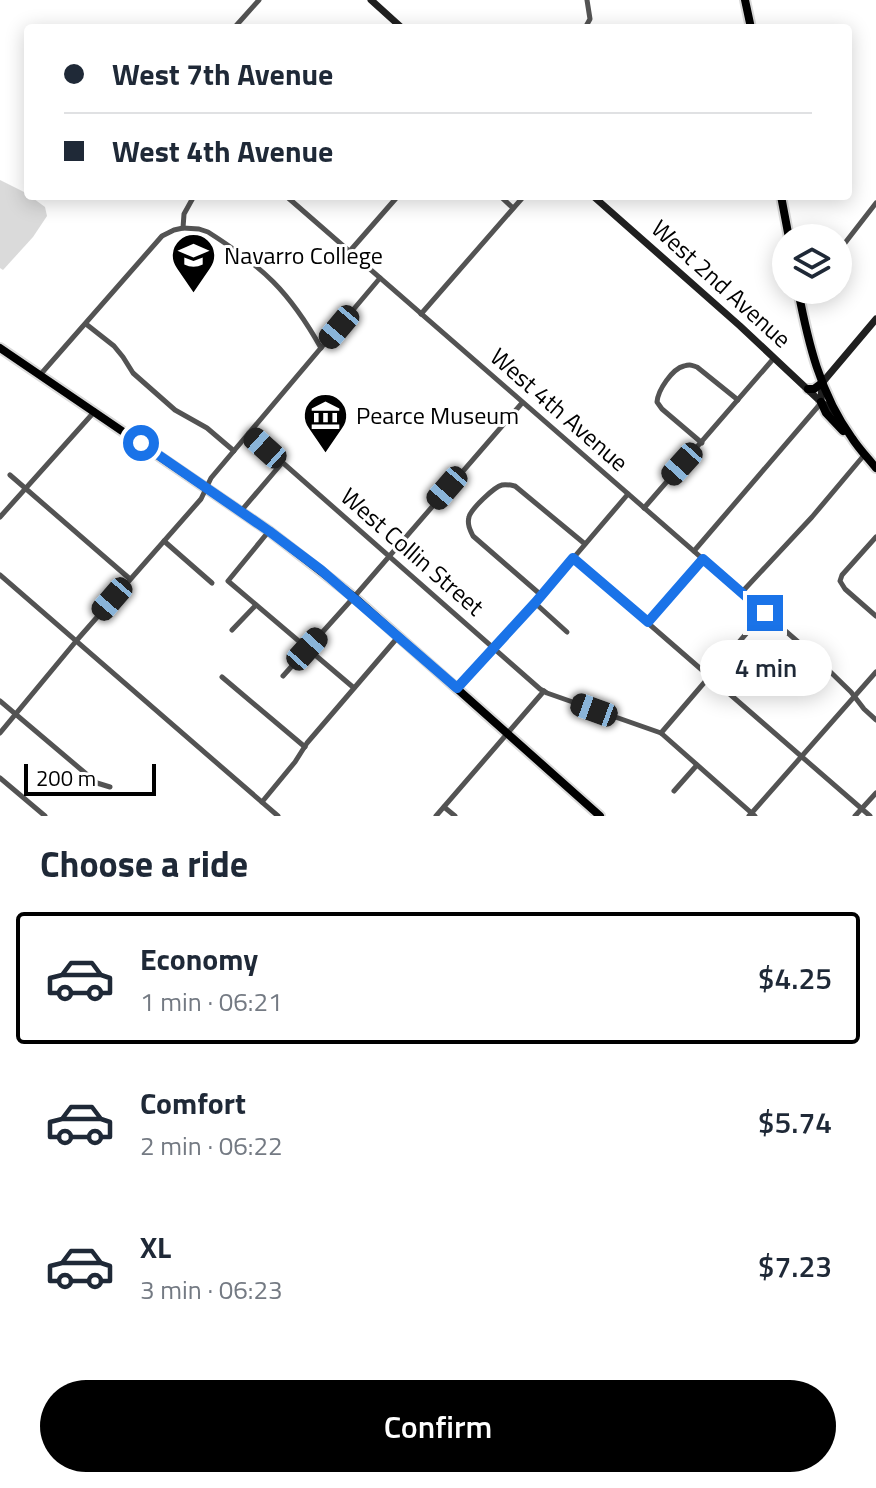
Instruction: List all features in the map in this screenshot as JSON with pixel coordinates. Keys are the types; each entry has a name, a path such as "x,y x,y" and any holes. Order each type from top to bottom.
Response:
{"main road":[{"path":"745,0 750,24"},
{"path":"782,200 786,224"},
{"path":"801,304 813,359 822,383 852,439"},
{"path":"0,348 241,511 354,597 600,816"},
{"path":"808,389 822,383"},
{"path":"821,402 826,413 876,468"}],"street":[{"path":"238,24 259,0"},
{"path":"371,0 398,24"},
{"path":"587,0 590,15 587,24"},
{"path":"183,228 184,214 192,200"},
{"name":"West 4th Avenue","path":"290,200 812,654 876,720"},
{"path":"349,252 394,200"},
{"path":"504,200 513,208"},
{"path":"421,314 520,200"},
{"name":"West 2nd Avenue","path":"597,200 835,412"},
{"path":"852,234 876,203"},
{"path":"40,375 162,236 183,228 208,232 254,263 291,299 321,348"},
{"path":"0,733 201,499 206,487 234,451 380,278"},
{"path":"694,551 821,402 822,383 876,319"},
{"path":"86,324 114,346 133,373 175,410 207,428 234,451"},
{"path":"644,508 774,358"},
{"path":"702,443 657,402 658,394 675,372 684,365 697,367 738,400"},
{"path":"283,676 522,403"},
{"path":"0,517 95,411"},
{"name":"West Collin Street","path":"249,433 544,691 661,733 752,815"},
{"path":"742,592 865,454"},
{"path":"241,511 282,463"},
{"path":"10,475 130,579"},
{"path":"541,595 473,536 468,518 473,509 497,487 505,484 515,486 585,544"},
{"path":"457,688 628,494"},
{"path":"269,531 228,581 354,688"},
{"path":"876,537 840,578 845,589 876,616"},
{"path":"164,541 212,583"},
{"path":"573,558 870,816"},
{"path":"648,622 703,559"},
{"path":"0,575 278,816"},
{"path":"535,603 567,632"},
{"path":"232,630 256,605"},
{"path":"661,733 765,613"},
{"path":"262,802 398,637"},
{"path":"752,815 876,672"},
{"path":"222,677 305,747"},
{"path":"436,816 544,691"},
{"path":"0,701 97,783 110,787"},
{"path":"674,791 697,765"},
{"path":"0,778 45,816"},
{"path":"855,816 876,793"},
{"path":"444,807 455,816"}],"shaded area":[{"path":"0,180 24,192 24,200 36,200 45,207 47,216 33,237 3,270 0,268"}],"place":[{"name":"Navarro College","path":"193,295"},
{"name":"Pearce Museum","path":"325,455"}],"route":[{"path":"141,443 269,531 343,587 457,688 573,558 648,622 703,559 765,613"}]}
